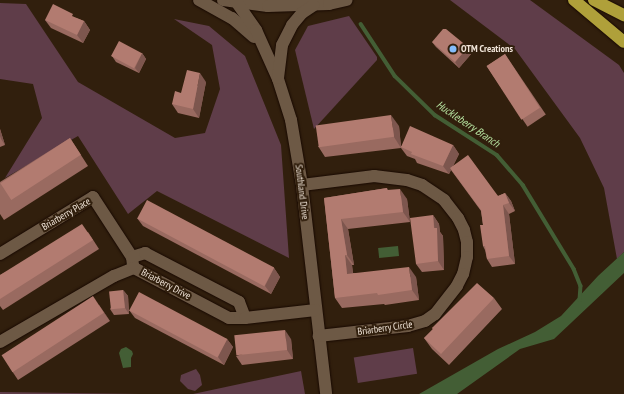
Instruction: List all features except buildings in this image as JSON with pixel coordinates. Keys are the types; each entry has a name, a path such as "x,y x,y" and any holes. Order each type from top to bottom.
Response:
{"highway":[{"path":"574,0 624,42"},
{"path":"594,0 624,15"}],"street":[{"path":"199,0 232,18 249,31 263,46"},
{"path":"223,0 268,6 329,4 348,0"},
{"name":"Southland Drive","path":"236,1 256,30 278,79 291,120 302,185 326,394"},
{"path":"278,79 282,45 292,25 302,13 314,5"},
{"name":"Briarberry Circle","path":"302,185 374,176 407,180 422,186 444,200 458,218 464,230 467,242 467,257 464,274 457,286 435,314 425,321 408,326 319,336"},
{"name":"Briarberry Place","path":"0,254 93,197 133,262"},
{"name":"Briarberry Drive","path":"245,318 239,302 145,253 133,262 229,318 245,318 316,310"},
{"path":"0,342 114,276 133,262"}],"shaded area":[{"path":"450,0 530,0 619,65 624,73 624,252 617,259 604,188 580,138 515,49"},
{"path":"0,3 26,4 78,82 175,138 205,133 220,89 212,45 174,19 209,26 245,56 281,145 289,258 157,191 128,214 78,136 5,178 42,118 33,84 0,79"},
{"path":"349,16 377,57 377,60 314,129 295,50 308,26"},
{"path":"398,246 399,256 379,258 378,248"},
{"path":"624,252 624,273 554,339 520,349 457,394 419,394 498,349 535,332 561,316 598,276"},
{"path":"126,347 132,351 133,354 131,358 131,367 123,368 119,353 121,349"},
{"path":"413,348 417,374 358,383 354,357"},
{"path":"196,369 200,375 202,385 195,391 188,389 180,381 181,375"},
{"path":"301,371 305,394 193,394"},
{"path":"0,392 141,394 0,394"}],"waterway":[{"name":"Huckleberry Branch","path":"361,24 395,76 435,115 497,155 523,185 574,269 581,286 580,300"}],"place":[{"name":"OTM Creations","path":"453,49"}]}
